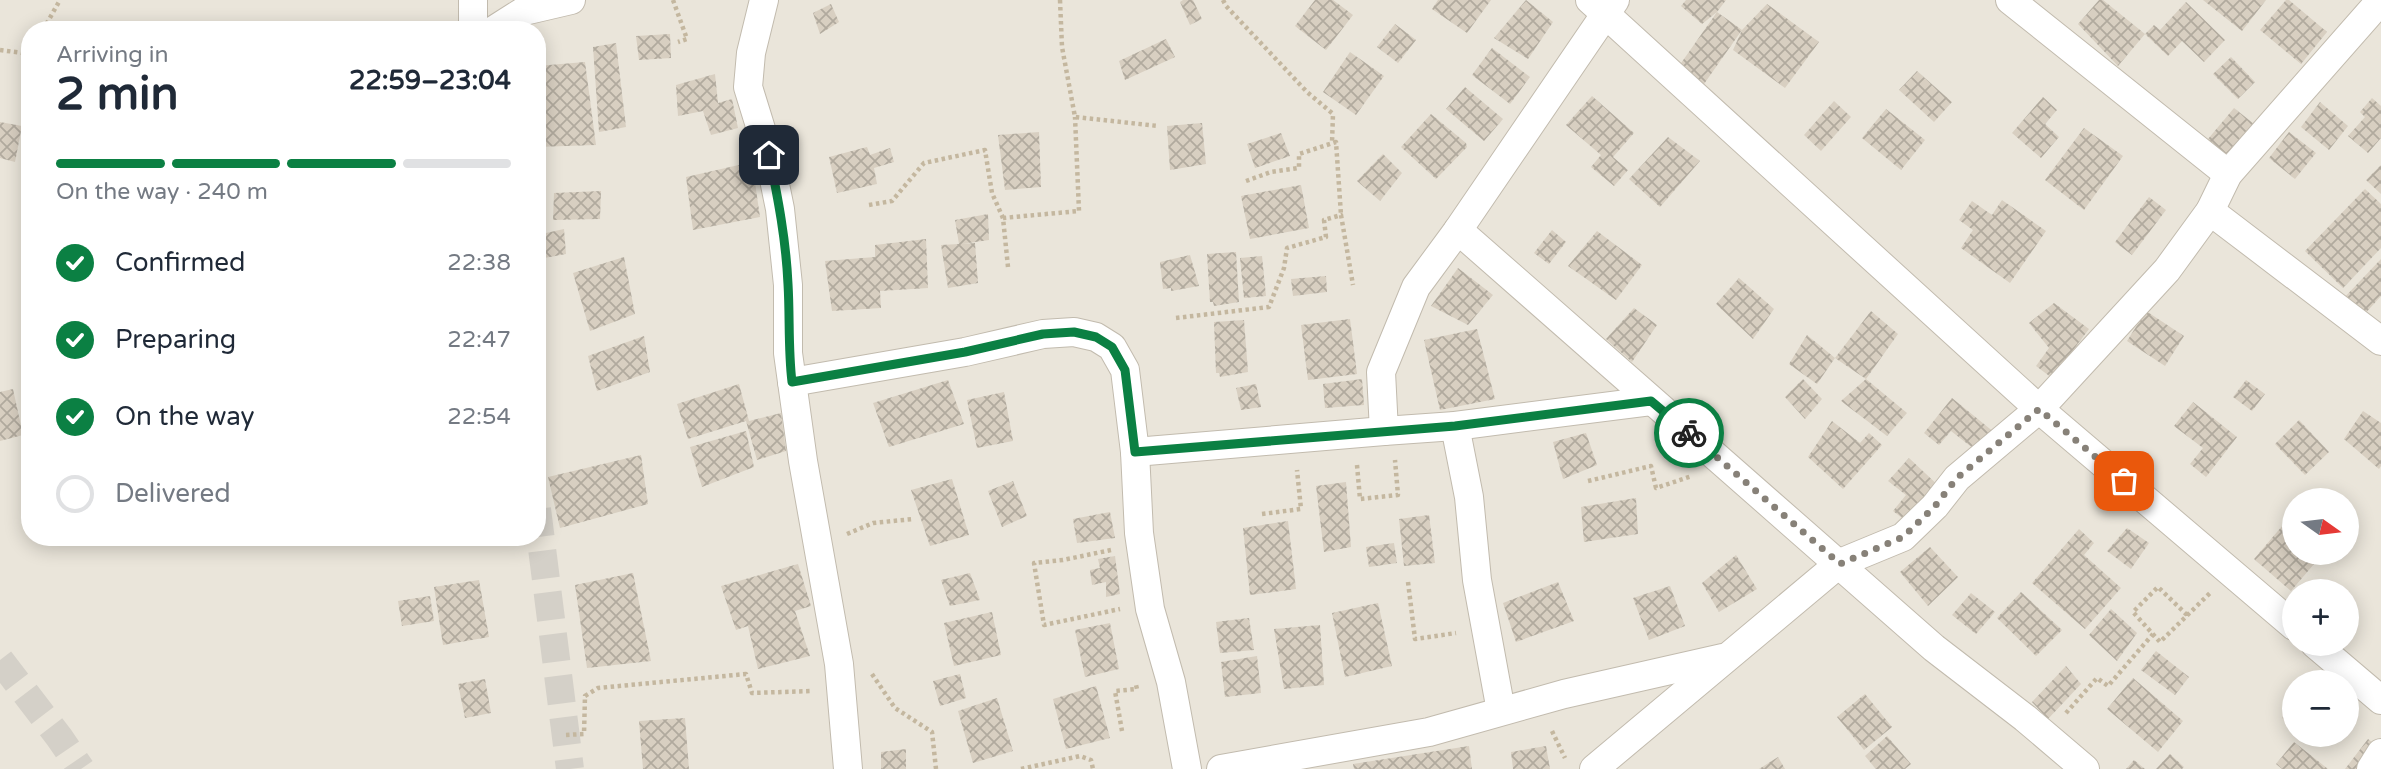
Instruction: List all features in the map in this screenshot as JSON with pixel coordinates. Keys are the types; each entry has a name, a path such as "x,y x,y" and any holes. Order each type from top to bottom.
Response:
{"street":[{"path":"473,0 473,21"},
{"path":"508,21 524,11 571,0"},
{"path":"764,0 751,53 748,87 769,155 780,209 788,285 788,353 841,691 848,769"},
{"path":"2010,0 2228,174"},
{"path":"1595,768 1840,564 1903,537 1935,506 1957,478 2039,409 2167,270 2210,211 2228,174 2381,0"},
{"path":"1388,431 1381,372 1416,287 1458,230 1604,4 2039,409 2282,616"},
{"path":"2210,211 2381,341"},
{"path":"1458,230 1934,648 2085,769"},
{"path":"792,382 965,352 1043,334 1074,332 1096,337 1112,347 1125,370 1135,452 1139,533 1150,609 1171,682 1187,769"},
{"path":"1135,452 1455,426 1651,401"},
{"path":"1455,426 1469,497 1477,580 1501,712"},
{"path":"1221,769 1429,732 1539,701 1732,655"},
{"path":"2329,656 2381,700"},
{"path":"2371,769 2381,753"}],"path":[{"path":"48,21 60,0"},
{"path":"673,0 687,39 678,42"},
{"path":"1003,218 1079,211 1075,117 1062,47 1060,0"},
{"path":"1223,0 1307,92 1333,114 1332,143"},
{"path":"0,50 21,53"},
{"path":"1075,117 1158,126"},
{"path":"1246,181 1271,172 1299,168 1299,154 1336,142 1340,215 1353,285"},
{"path":"869,205 892,201 923,163 985,150 992,193 1003,218 1008,267"},
{"path":"1177,317 1269,307 1284,268 1286,248 1326,237 1324,220 1340,215"},
{"path":"1356,460 1360,499 1398,495 1388,431"},
{"path":"1588,481 1651,466 1656,488 1726,465"},
{"path":"1262,513 1301,509 1296,467 1306,466"},
{"path":"847,535 873,523 913,519"},
{"path":"1123,547 1063,561 1034,564 1044,625 1122,608 1124,622"},
{"path":"1408,582 1415,639 1465,631"},
{"path":"2187,615 2158,587 2133,612 2160,642 2214,589"},
{"path":"2046,736 2097,678 2108,686 2153,634"},
{"path":"866,664 895,708 932,732 936,769"},
{"path":"566,735 584,734 585,696 598,688 746,674 752,694 841,691"},
{"path":"1122,731 1115,691 1137,689 1134,676"},
{"path":"1539,701 1566,762 1595,768"},
{"path":"1021,769 1080,756 1091,760 1093,769"}],"shaded area":[{"path":"0,0 2381,0 2381,769 0,769"}],"building":[{"path":"1193,0 1202,19 1190,25 1180,2"},
{"path":"1315,0 1333,0 1353,15 1326,50 1295,26"},
{"path":"1438,0 1491,0 1467,33 1432,9"},
{"path":"1526,0 1553,22 1528,59 1494,38"},
{"path":"1686,0 1726,0 1717,12 1702,24 1681,6"},
{"path":"2099,0 2103,0 2145,34 2118,66 2078,24"},
{"path":"2203,0 2266,0 2242,31"},
{"path":"2286,0 2327,32 2301,64 2260,30"},
{"path":"2186,2 2225,40 2204,62 2182,41 2168,56 2145,34 2154,25 2160,30"},
{"path":"831,4 839,22 820,34 813,13"},
{"path":"1767,4 1819,42 1785,88 1733,50 1742,30"},
{"path":"1717,12 1742,30 1704,84 1679,66"},
{"path":"1395,24 1416,40 1398,63 1377,47"},
{"path":"670,34 671,58 639,60 636,36"},
{"path":"1166,39 1175,57 1125,80 1119,61"},
{"path":"616,43 626,127 599,132 593,47"},
{"path":"1492,48 1530,77 1510,104 1472,75"},
{"path":"1350,52 1384,76 1356,115 1323,92"},
{"path":"2231,57 2255,82 2238,99 2213,74"},
{"path":"585,62 596,145 546,147 546,65"},
{"path":"1917,71 1952,102 1934,122 1899,90"},
{"path":"715,74 718,103 732,99 738,128 711,135 703,111 678,116 676,85"},
{"path":"1465,87 1503,119 1484,141 1446,109"},
{"path":"1592,96 1634,133 1613,157 1628,170 1614,186 1591,167 1601,155 1566,125"},
{"path":"2043,97 2057,110 2045,124 2059,137 2041,158 2012,133"},
{"path":"2372,98 2381,106 2381,138 2368,153 2348,136 2365,117 2360,112"},
{"path":"1834,101 1851,117 1821,151 1804,135"},
{"path":"2320,102 2348,126 2329,150 2301,127"},
{"path":"2234,108 2259,128 2228,174 2203,145"},
{"path":"1886,109 1925,140 1901,170 1862,138"},
{"path":"1431,114 1466,143 1467,147 1436,179 1401,147"},
{"path":"0,122 21,126 15,162 0,158"},
{"path":"1202,123 1206,164 1170,170 1167,126"},
{"path":"2084,128 2123,156 2084,210 2045,180"},
{"path":"1039,132 1041,187 1005,190 998,135"},
{"path":"2289,132 2316,153 2295,179 2269,158"},
{"path":"1281,133 1290,156 1255,168 1247,144"},
{"path":"1668,137 1700,161 1660,207 1629,179"},
{"path":"867,147 870,155 890,148 894,162 874,168 877,184 837,193 829,157"},
{"path":"1383,154 1402,173 1380,201 1357,181"},
{"path":"752,162 760,217 693,230 686,177"},
{"path":"2381,165 2381,194 2366,180"},
{"path":"1301,185 1309,228 1250,239 1241,196"},
{"path":"2365,189 2381,204 2381,248 2343,288 2305,251"},
{"path":"601,191 600,219 553,220 554,193"},
{"path":"2149,197 2166,210 2132,255 2115,242"},
{"path":"2002,200 2046,231 2010,283 1961,248 1973,230 1959,220 1972,201 1992,215"},
{"path":"988,214 989,240 962,244 975,243 978,283 948,288 941,245 959,244 955,220"},
{"path":"564,229 566,254 546,258 546,233"},
{"path":"1552,230 1566,242 1549,264 1534,253"},
{"path":"1597,231 1642,265 1616,300 1568,266"},
{"path":"926,239 928,288 880,291 881,308 832,311 825,261 875,257 875,245"},
{"path":"1236,252 1239,302 1214,306 1213,302 1210,302 1207,254"},
{"path":"1190,255 1199,286 1171,291 1171,288 1163,289 1160,262"},
{"path":"1262,256 1266,296 1244,298 1240,258"},
{"path":"624,257 635,314 590,331 573,273"},
{"path":"2381,259 2381,296 2362,317 2342,300"},
{"path":"1458,268 1493,295 1468,325 1431,306"},
{"path":"1326,276 1327,292 1293,296 1291,279"},
{"path":"1739,278 1774,309 1753,339 1716,304"},
{"path":"2054,303 2089,329 2052,378 2036,366 2049,348 2029,323"},
{"path":"1634,308 1657,325 1632,362 1606,339"},
{"path":"1871,311 1898,334 1866,379 1835,358"},
{"path":"2146,311 2184,336 2165,366 2127,341"},
{"path":"1350,319 1357,374 1308,380 1301,325"},
{"path":"1244,320 1248,372 1220,377 1219,373 1216,373 1214,322"},
{"path":"1477,329 1495,399 1440,410 1424,340"},
{"path":"1807,335 1835,358 1817,384 1789,364"},
{"path":"644,336 650,372 597,391 588,356"},
{"path":"1362,379 1364,405 1325,408 1323,384"},
{"path":"1803,379 1822,399 1805,419 1785,397"},
{"path":"1866,379 1907,413 1887,436 1841,401"},
{"path":"948,380 964,424 889,447 873,403"},
{"path":"2246,380 2265,394 2252,411 2233,397"},
{"path":"739,384 749,421 781,413 786,451 757,460 746,421 688,439 677,404"},
{"path":"1256,384 1261,407 1241,410 1236,388"},
{"path":"13,389 21,436 0,441 0,392"},
{"path":"1004,392 1013,441 977,448 967,400"},
{"path":"1952,398 1995,433 1979,453 1951,431 1939,445 1924,433"},
{"path":"2193,402 2237,437 2206,477 2190,464 2203,448 2174,426"},
{"path":"2363,411 2381,423 2379,469 2344,439"},
{"path":"2299,420 2329,452 2305,475 2275,444"},
{"path":"1832,421 1860,443 1869,433 1882,445 1843,489 1808,457"},
{"path":"746,431 754,467 702,487 690,447"},
{"path":"1586,433 1597,465 1563,479 1553,442"},
{"path":"641,455 648,504 560,528 548,477"},
{"path":"1909,458 1942,489 1911,525 1893,511 1906,495 1888,481"},
{"path":"952,479 969,535 930,546 911,490"},
{"path":"1013,481 1027,516 1002,527 988,491"},
{"path":"1346,482 1351,547 1324,552 1316,486"},
{"path":"1636,498 1638,534 1584,542 1581,507"},
{"path":"1110,512 1115,538 1077,543 1073,519"},
{"path":"1429,515 1435,563 1404,566 1399,519"},
{"path":"1288,521 1296,589 1250,595 1243,528"},
{"path":"2282,526 2282,565 2313,565 2301,579 2282,579 2282,583 2254,559"},
{"path":"2127,528 2149,543 2131,569 2107,551"},
{"path":"2079,529 2094,543 2084,555 2121,588 2085,629 2032,583"},
{"path":"1394,543 1397,563 1369,567 1366,547"},
{"path":"1930,547 1958,577 1928,606 1900,572"},
{"path":"1736,555 1757,589 1719,612 1702,583"},
{"path":"1115,556 1120,594 1106,597 1106,582 1092,585 1090,570 1100,568 1098,559"},
{"path":"798,564 811,606 795,611 810,656 758,669 748,626 736,630 721,586"},
{"path":"633,573 651,661 587,668 575,585"},
{"path":"970,573 980,600 950,606 941,580"},
{"path":"479,580 489,637 443,645 434,587"},
{"path":"1558,582 1574,621 1516,642 1503,603"},
{"path":"1670,586 1685,626 1649,640 1633,598"},
{"path":"2021,592 2062,630 2036,656 1997,618"},
{"path":"1971,593 1995,612 1976,634 1952,615"},
{"path":"430,596 434,621 402,626 398,601"},
{"path":"1378,603 1392,666 1345,677 1332,613"},
{"path":"2111,609 2137,633 2117,661 2089,635"},
{"path":"992,612 1001,655 954,666 944,623"},
{"path":"1249,618 1254,650 1220,653 1216,622"},
{"path":"1110,623 1119,669 1085,677 1075,630"},
{"path":"1320,625 1324,685 1284,689 1274,629"},
{"path":"2156,651 2189,677 2175,695 2141,670"},
{"path":"1257,656 1261,693 1225,697 1221,662"},
{"path":"2066,666 2081,684 2048,719 2032,702"},
{"path":"960,674 966,698 940,706 933,681"},
{"path":"2133,678 2183,721 2158,752 2107,709"},
{"path":"485,679 491,713 465,718 458,684"},
{"path":"1096,686 1110,738 1066,749 1053,699"},
{"path":"1865,694 1892,727 1864,750 1837,717"},
{"path":"997,698 1013,751 973,763 958,711"},
{"path":"685,718 689,769 643,769 639,721"},
{"path":"1887,736 1911,764 1905,769 1876,769 1865,756"},
{"path":"2368,739 2381,749 2368,769 2345,769"},
{"path":"1469,746 1472,769 1354,769 1353,764"},
{"path":"1546,746 1550,769 1513,769 1511,752"},
{"path":"2290,747 2300,747 2328,769 2282,769 2276,764"},
{"path":"906,749 906,769 881,769 881,752"},
{"path":"2170,754 2184,767 2156,769"},
{"path":"1778,757 1785,769 1759,769"},
{"path":"2134,760 2145,769 2126,769"}],"tunnel":[{"path":"542,546 570,769"},
{"path":"0,660 81,769"}],"way so far":[{"path":"1689,433 1840,564 1903,537 1935,506 1957,478 2039,409 2124,481"}],"route":[{"path":"769,155 780,209 788,285 788,353 792,382 965,352 1043,334 1074,332 1096,337 1112,347 1125,370 1135,452 1455,426 1651,401 1689,433"}]}
